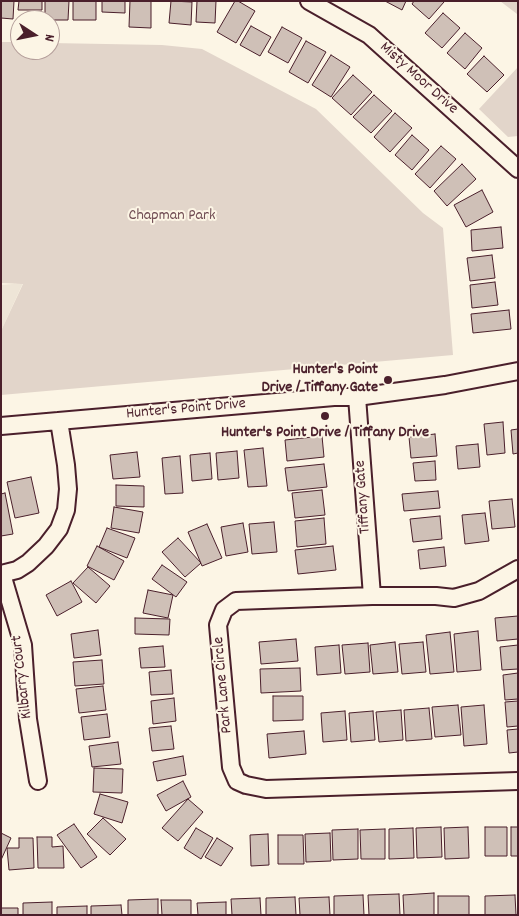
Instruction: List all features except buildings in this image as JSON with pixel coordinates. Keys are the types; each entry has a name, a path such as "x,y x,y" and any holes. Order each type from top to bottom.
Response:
{"street":[{"name":"Misty Moor Drive","path":"308,1 369,35 518,169"},
{"name":"Hunter's Point Drive","path":"1,426 334,397 357,397 445,385 518,371"},
{"name":"Tiffany Gate","path":"357,397 372,596"},
{"path":"2,574 17,570 28,563 59,530 66,510 68,489 59,421"},
{"name":"Park Lane Circle","path":"518,569 492,584 454,598 436,596 372,596 236,601 224,610 218,625 231,767 238,781 246,785 266,789 518,781"},
{"name":"Kilbarry Court","path":"2,574 23,645 28,719 38,781"}],"shaded area":[{"path":"23,283 1,331 1,285"}],"green space":[{"path":"500,1 518,1 518,21 517,14"},
{"name":"Chapman Park","path":"1,42 10,42 10,60 60,60 60,43 162,45 202,49 316,109 423,213 443,228 453,355 1,395 1,331 23,284 1,283"},
{"path":"518,67 518,136 508,137 479,109"}],"place":[{"name":"Hunter's Point Drive / Tiffany Gate","path":"388,380"},
{"name":"Hunter's Point Drive / Tiffany Drive","path":"325,416"}]}
